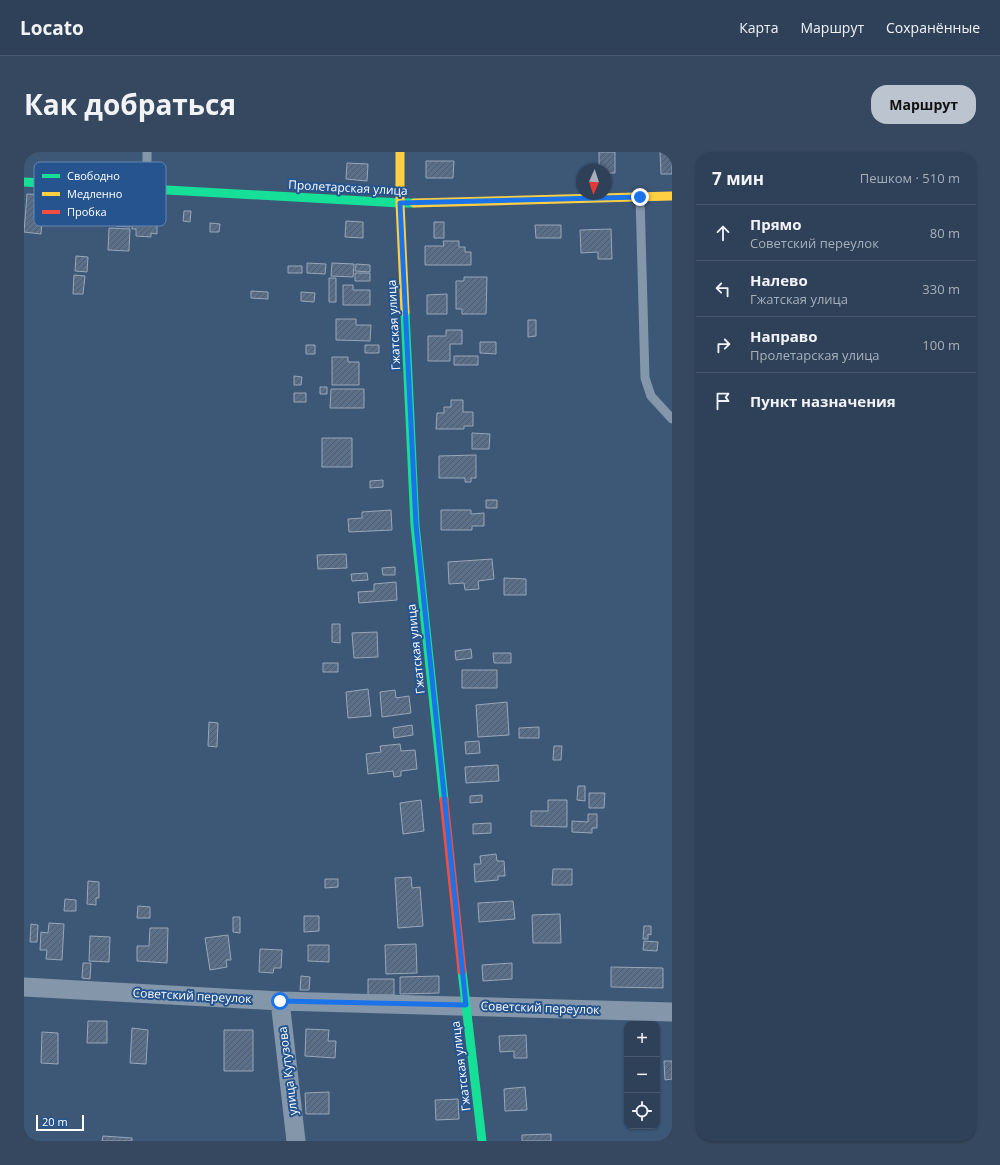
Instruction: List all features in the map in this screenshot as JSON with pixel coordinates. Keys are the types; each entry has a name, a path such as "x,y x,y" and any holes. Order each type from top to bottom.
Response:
{"street":[{"name":"Гжатская улица","path":"400,152 400,203 416,525 466,1005 482,1141"},
{"name":"Пролетарская улица","path":"24,182 34,182"},
{"name":"Пролетарская улица","path":"166,189 400,203 672,196"},
{"name":"Советский переулок","path":"24,987 280,1001 466,1005 672,1012"},
{"name":"улица Кутузова","path":"280,1001 296,1141"}],"lane":[{"path":"640,197 644,378 651,396 672,418"}],"building":[{"path":"599,152 615,152 615,173 612,173 612,164 599,164"},
{"path":"660,152 672,152 672,174 661,174"},
{"path":"426,161 454,161 453,178 426,178"},
{"path":"347,163 368,164 367,181 346,179"},
{"path":"27,194 34,194 34,226 42,226 41,234 24,232"},
{"path":"184,211 191,211 190,222 183,221"},
{"path":"346,221 363,222 363,238 345,237"},
{"path":"434,222 444,222 444,238 434,238"},
{"path":"210,223 220,224 219,232 210,232"},
{"path":"535,225 561,225 561,238 536,238"},
{"path":"132,226 157,226 157,234 151,233 151,237 136,236 136,229 132,229"},
{"path":"109,228 130,229 129,251 108,250"},
{"path":"611,229 612,259 598,259 598,252 581,253 580,230"},
{"path":"443,241 459,241 459,247 465,247 465,252 471,252 471,265 425,265 425,246 444,246"},
{"path":"76,256 88,257 87,272 75,271"},
{"path":"307,263 326,264 325,274 307,273"},
{"path":"332,263 354,264 353,277 331,276"},
{"path":"356,264 370,265 370,272 355,271"},
{"path":"288,266 302,266 302,273 288,273"},
{"path":"355,273 370,273 370,281 355,281"},
{"path":"74,275 85,276 83,294 73,294"},
{"path":"464,277 487,277 486,314 462,314 462,309 456,309 456,281 464,281"},
{"path":"329,278 336,278 336,302 329,302"},
{"path":"343,285 353,285 353,290 370,290 370,305 343,305"},
{"path":"251,291 268,292 268,299 251,298"},
{"path":"301,292 315,293 314,302 301,301"},
{"path":"447,294 447,314 427,314 427,295"},
{"path":"336,319 356,319 356,325 371,325 370,341 336,340"},
{"path":"528,320 536,320 536,336 528,337"},
{"path":"446,330 462,330 462,344 450,344 450,361 428,361 428,336 446,336"},
{"path":"480,342 496,342 496,354 480,353"},
{"path":"306,345 315,345 315,354 306,354"},
{"path":"365,345 379,345 379,353 365,353"},
{"path":"454,356 478,356 478,365 454,365"},
{"path":"332,357 348,357 348,362 359,362 359,385 332,385"},
{"path":"294,376 302,377 301,385 294,385"},
{"path":"320,387 327,387 327,394 320,394"},
{"path":"331,389 364,389 364,408 330,408"},
{"path":"294,393 306,393 306,402 294,402"},
{"path":"451,400 463,400 463,412 473,412 473,426 464,426 464,429 436,429 437,413 444,413 444,407 451,407"},
{"path":"472,433 490,434 489,449 472,449"},
{"path":"322,438 352,438 352,467 322,467"},
{"path":"476,455 476,478 471,478 471,482 465,482 465,478 439,478 439,456"},
{"path":"383,480 383,487 370,488 370,481"},
{"path":"486,500 497,500 497,508 486,508"},
{"path":"391,510 392,530 349,532 348,519 362,518 362,512"},
{"path":"441,510 471,510 471,514 484,513 484,526 472,526 472,530 441,530"},
{"path":"346,554 347,568 318,569 317,555"},
{"path":"492,559 494,579 478,581 479,589 465,590 464,583 449,584 448,562"},
{"path":"395,567 395,575 383,575 382,568"},
{"path":"367,573 368,580 352,581 351,574"},
{"path":"504,578 526,579 526,595 504,595"},
{"path":"396,582 397,600 359,603 358,592 374,591 374,584"},
{"path":"332,624 340,624 340,643 332,642"},
{"path":"377,632 378,657 354,658 352,633"},
{"path":"471,649 472,658 456,660 455,651"},
{"path":"493,653 511,653 511,663 494,663"},
{"path":"323,663 338,663 338,672 323,672"},
{"path":"462,670 497,670 497,688 462,688"},
{"path":"368,689 371,716 348,718 346,692"},
{"path":"395,690 396,698 409,696 411,713 382,717 380,692"},
{"path":"507,702 509,735 478,737 476,705"},
{"path":"209,722 218,723 217,747 208,746"},
{"path":"412,725 413,735 394,738 393,728"},
{"path":"539,727 539,738 519,738 519,728"},
{"path":"479,741 480,753 466,754 465,742"},
{"path":"400,744 401,751 415,750 417,769 401,771 401,776 394,777 393,771 368,774 366,754 381,752 380,746"},
{"path":"554,746 562,746 561,760 553,760"},
{"path":"498,765 499,781 466,783 465,767"},
{"path":"578,786 585,786 585,801 577,800"},
{"path":"589,793 605,793 604,808 589,808"},
{"path":"482,795 482,802 470,803 470,796"},
{"path":"421,800 424,831 403,834 400,803"},
{"path":"548,800 567,800 567,827 531,826 531,811 548,811"},
{"path":"588,814 597,814 597,828 592,828 592,833 572,832 572,821 588,822"},
{"path":"491,823 491,833 473,834 473,824"},
{"path":"496,854 497,861 504,861 505,876 498,876 498,880 475,882 474,864 481,864 480,856"},
{"path":"553,869 572,869 572,885 552,885"},
{"path":"411,877 412,888 420,887 423,926 398,928 395,878"},
{"path":"325,879 338,879 338,887 325,888"},
{"path":"88,881 99,882 99,898 96,898 96,905 87,904"},
{"path":"65,899 76,900 76,911 64,911"},
{"path":"513,901 515,919 479,922 478,903"},
{"path":"138,906 150,907 150,918 137,918"},
{"path":"560,914 561,943 533,943 532,915"},
{"path":"304,916 319,916 319,931 304,932"},
{"path":"233,917 240,917 240,933 233,932"},
{"path":"49,923 64,924 62,960 46,959 47,950 40,950 41,932 48,933"},
{"path":"31,924 38,925 37,942 30,942"},
{"path":"644,926 651,926 651,935 648,934 648,939 643,939"},
{"path":"150,928 168,928 167,963 137,961 137,946 149,946"},
{"path":"228,935 231,960 226,960 227,967 210,970 205,938"},
{"path":"90,936 110,937 109,962 89,961"},
{"path":"644,941 658,942 657,951 643,950"},
{"path":"416,944 417,973 386,974 385,945"},
{"path":"308,945 329,945 329,962 308,961"},
{"path":"260,949 282,950 281,968 274,968 273,973 259,972"},
{"path":"83,963 91,963 90,979 82,978"},
{"path":"512,963 512,979 483,981 482,965"},
{"path":"611,967 663,968 663,988 611,987"},
{"path":"301,976 310,977 309,990 300,990"},
{"path":"439,976 439,993 400,994 400,977"},
{"path":"368,979 394,979 394,995 368,995"},
{"path":"88,1021 107,1021 107,1043 87,1043"},
{"path":"132,1028 148,1030 146,1064 130,1063"},
{"path":"306,1029 329,1030 328,1041 336,1041 335,1058 305,1056"},
{"path":"224,1030 253,1030 253,1071 224,1071"},
{"path":"42,1032 58,1033 58,1064 41,1063"},
{"path":"526,1035 527,1058 514,1058 514,1051 500,1052 499,1036"},
{"path":"664,1061 672,1061 672,1079 665,1080"},
{"path":"525,1087 527,1110 505,1111 504,1089"},
{"path":"329,1092 329,1114 306,1114 305,1093"},
{"path":"458,1099 459,1119 436,1120 435,1100"},
{"path":"551,1134 551,1141 522,1141 522,1135"},
{"path":"103,1136 132,1138 132,1141 102,1141"}],"traffic: fast":[{"path":"24,182 34,183"},
{"path":"166,190 414,203"},
{"path":"405,312 415,525 444,800"},
{"path":"462,971 482,1141"}],"traffic: slow":[{"path":"400,152 400,203 405,312"},
{"path":"414,203 672,196"}],"traffic: jam":[{"path":"444,800 462,971"}],"route":[{"path":"280,1001 466,1005 416,525 400,203 640,197"}]}
